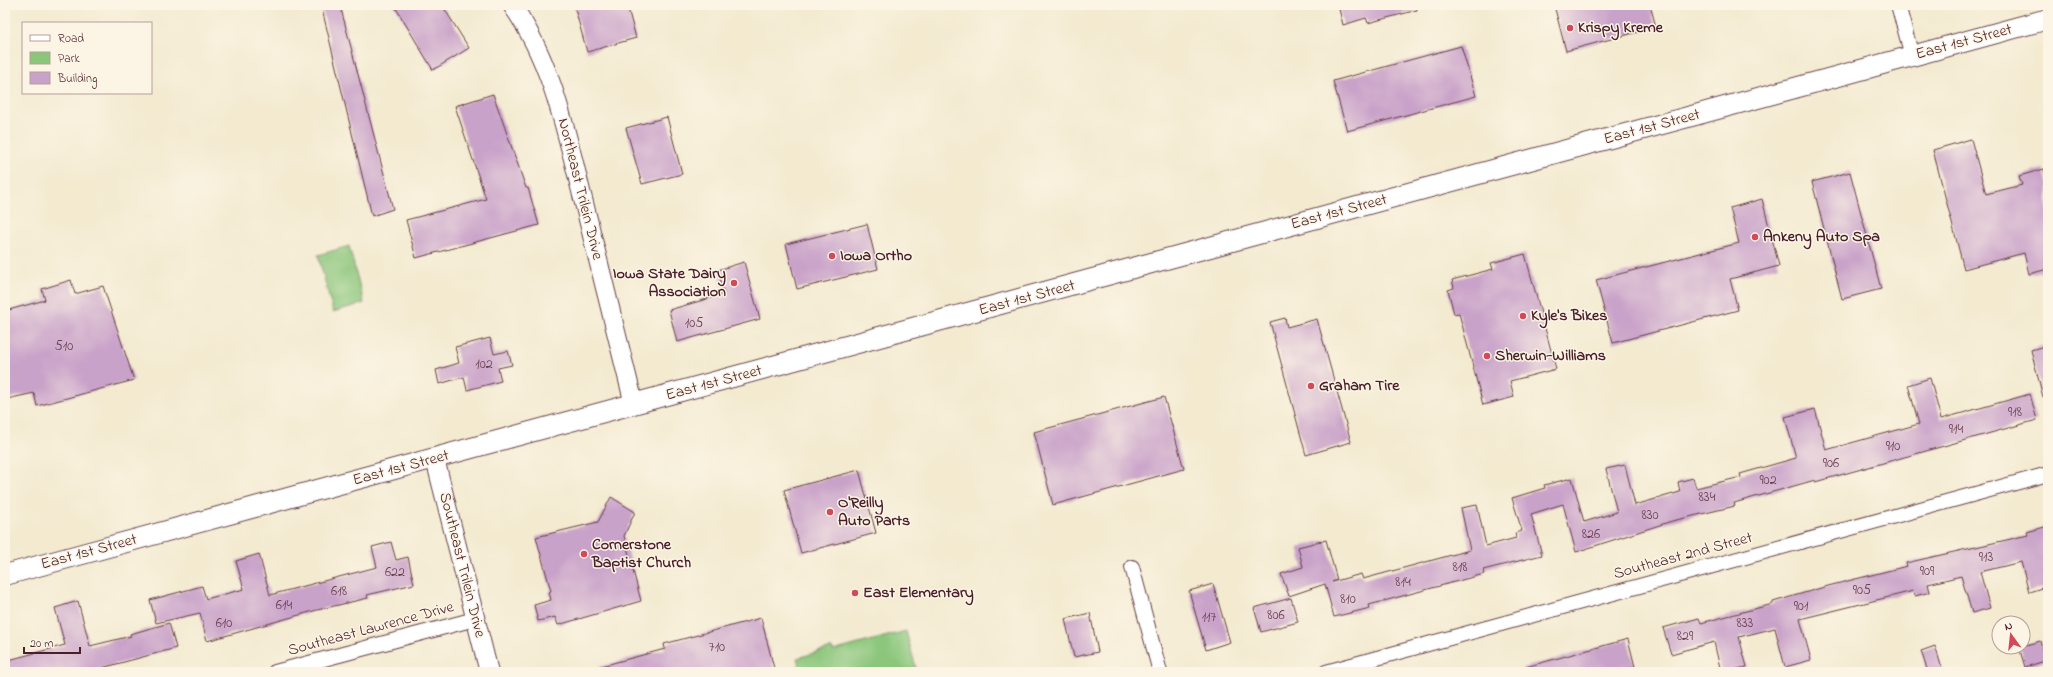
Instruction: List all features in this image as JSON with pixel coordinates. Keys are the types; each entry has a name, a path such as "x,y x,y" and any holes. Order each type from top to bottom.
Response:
{"main road":[{"name":"East 1st Street","path":"5,575 2048,19"}],"street":[{"name":"Northeast Trilein Drive","path":"512,5 536,46 551,79 568,138 634,404"},
{"path":"1898,5 1912,56"},
{"name":"Southeast Trilein Drive","path":"435,459 489,672"},
{"name":"Southeast 2nd Street","path":"1326,672 2048,474"},
{"path":"1132,567 1160,672"},
{"name":"Southeast Lawrence Drive","path":"275,672 475,619"}],"green space":[{"path":"349,246 364,303 333,312 318,255"},
{"path":"906,631 917,672 801,672 797,658 832,648 833,651"}],"building":[{"path":"321,5 340,5 393,209 372,216"},
{"path":"394,5 442,5 469,48 433,70"},
{"path":"574,5 627,5 636,38 587,52"},
{"path":"1338,5 1416,5 1417,10 1368,23 1366,18 1343,25"},
{"path":"1554,5 1650,5 1656,27 1566,51"},
{"path":"1461,46 1476,96 1347,131 1333,81"},
{"path":"493,94 526,188 528,188 539,225 416,258 406,220 486,199 455,106"},
{"path":"667,117 682,174 642,184 626,128"},
{"path":"1971,139 1986,194 2022,185 2019,176 2044,169 2048,186 2048,269 2029,274 2024,253 1964,269 1933,150"},
{"path":"1850,172 1881,289 1842,299 1812,182"},
{"path":"1762,199 1779,266 1730,279 1738,310 1613,343 1596,280 1739,243 1730,208"},
{"name":"Iowa Ortho","path":"867,224 878,269 797,289 786,244"},
{"path":"1525,254 1556,369 1510,381 1514,397 1483,405 1459,313 1454,314 1448,290 1454,288 1452,280 1493,269 1491,263"},
{"path":"744,262 760,319 677,342 669,310 724,294 718,270"},
{"path":"71,280 75,294 103,286 134,380 37,406 34,393 7,399 5,391 5,311 45,300 42,289"},
{"name":"Graham Tire","path":"1285,318 1287,327 1317,319 1351,442 1306,455 1270,322"},
{"path":"490,338 494,354 508,351 512,365 498,368 501,381 467,390 464,377 439,384 436,370 459,363 455,347"},
{"path":"2048,345 2048,396 2043,397 2031,350"},
{"path":"1930,378 1941,419 2030,394 2037,420 1734,503 1735,506 1672,521 1576,552 1563,504 1531,514 1542,555 1483,570 1484,574 1369,605 1370,608 1334,617 1325,584 1289,596 1281,574 1303,567 1298,547 1326,540 1337,580 1332,582 1361,574 1363,579 1470,550 1461,508 1477,505 1486,546 1516,538 1515,533 1522,531 1512,498 1545,488 1544,485 1572,478 1584,522 1617,512 1606,469 1625,465 1635,505 1680,492 1678,482 1693,478 1696,488 1741,477 1740,474 1796,458 1785,417 1815,409 1826,450 1919,424 1908,385"},
{"path":"1164,397 1184,469 1053,505 1034,432"},
{"name":"O'Reilly Auto Parts","path":"859,470 876,533 801,553 784,490"},
{"name":"Cornerstone Baptist Church","path":"611,497 635,512 624,536 641,601 558,625 555,617 538,621 534,605 551,600 549,592 551,591 536,537 598,522"},
{"path":"2048,526 2048,586 2029,592 2021,562 1980,572 1990,608 1972,613 1961,576 1928,584 1930,592 1915,596 1913,591 1800,619 1811,660 1785,667 1775,628 1739,637 1747,667 1737,669 1738,672 1721,672 1714,642 1671,654 1663,628 1699,618 1701,623 1773,604 1773,602 1828,586 1907,566 1906,563 2028,535 2027,532"},
{"path":"391,542 396,560 408,557 414,584 367,595 368,598 317,610 207,641 200,613 156,623 150,600 202,586 206,599 244,589 236,561 259,554 270,595 377,567 372,547"},
{"path":"1213,584 1230,642 1206,650 1189,591"},
{"path":"1291,598 1298,622 1261,632 1254,608"},
{"path":"78,601 90,646 131,636 130,634 169,623 176,648 87,672 5,672 5,661 65,645 55,608"},
{"path":"1090,613 1098,652 1074,657 1065,619"},
{"path":"761,618 775,672 599,672 598,667 665,649 664,644"},
{"path":"1628,639 1635,667 1615,672 1522,672 1522,668"},
{"path":"2040,641 2045,661 2025,667 2021,655 2031,655 2031,644"},
{"path":"1935,646 1943,672 1928,672 1921,651"}],"place":[{"name":"Krispy Kreme","path":"1570,28"},
{"name":"Ankeny Auto Spa","path":"1755,237"},
{"name":"Iowa Ortho","path":"832,256"},
{"name":"Iowa State Dairy Association","path":"734,283"},
{"name":"Kyle's Bikes","path":"1523,316"},
{"name":"Sherwin-Williams","path":"1487,356"},
{"name":"Graham Tire","path":"1311,386"},
{"name":"O'Reilly Auto Parts","path":"830,512"},
{"name":"Cornerstone Baptist Church","path":"584,554"},
{"name":"East Elementary","path":"855,593"}]}
